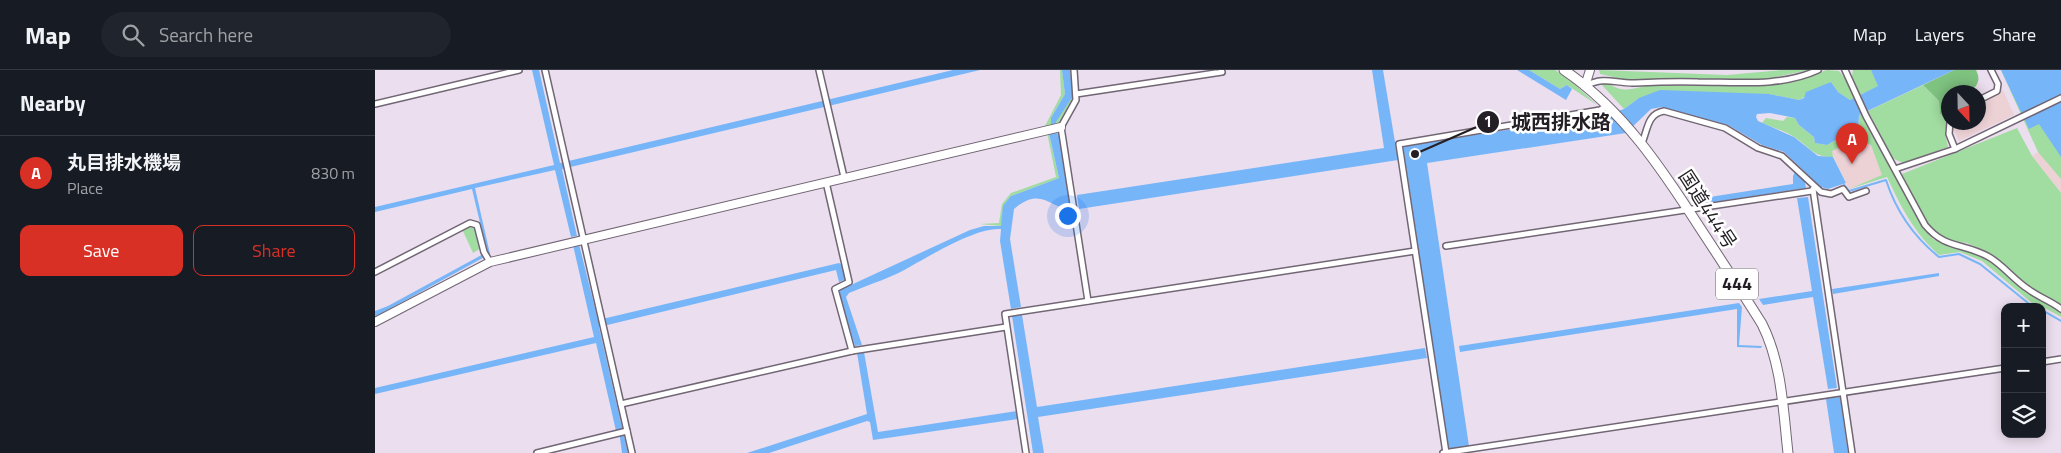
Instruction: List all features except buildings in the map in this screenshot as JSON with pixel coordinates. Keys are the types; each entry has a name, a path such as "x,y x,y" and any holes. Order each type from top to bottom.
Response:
{"highway":[{"name":"国道444号","path":"1564,70 1608,107 1639,140 1689,210 1769,339 1778,368 1788,453"}],"street":[{"path":"375,104 519,70"},
{"path":"545,70 632,453"},
{"path":"819,70 845,177"},
{"path":"1074,70 1076,94 1061,127 1089,301"},
{"path":"1076,94 1222,72 1221,70"},
{"path":"1585,86 1590,70"},
{"path":"1585,86 1597,80 1630,83 1761,83 1788,79 1818,70"},
{"path":"1845,70 1866,116 1925,225 1935,237 1946,243 1966,246 1991,258 2027,289 2061,309"},
{"path":"1986,96 1997,91 1998,84 1991,70"},
{"path":"1895,169 1955,149 2061,98"},
{"path":"1608,107 1600,110 1401,142 1399,144 1445,453 2001,369"},
{"path":"1639,140 1654,113 1664,111 1725,128 1758,148 1782,156 1813,189 1831,194 1843,189 1849,197 1866,192"},
{"path":"375,322 487,257 584,239 1061,127"},
{"path":"1949,130 1955,149"},
{"path":"826,182 849,282 835,290 852,351"},
{"path":"1446,246 1801,193 1813,189"},
{"path":"1813,189 1852,453"},
{"path":"375,272 471,223 477,226 487,257"},
{"path":"1026,453 1005,314 1415,251"},
{"path":"621,404 852,351 1007,327"},
{"path":"2046,361 2061,359"},
{"path":"537,453 626,432"}],"shaded area":[{"path":"2003,90 2014,115 1986,128 1986,99"},
{"path":"1954,130 1982,130 1959,141"},
{"path":"1857,139 1871,145 1883,175 1849,189 1831,151"},
{"path":"2061,139 2061,193 2032,156"}],"green space":[{"path":"1060,70 1062,70 1065,94 1051,118 1073,96 1070,70 1074,97 1057,126 1047,128 1045,126 1061,95"},
{"path":"1529,70 1555,70 1569,79 1597,105 1567,85 1560,89"},
{"path":"1599,70 1727,75 1782,70 1810,70 1766,79 1627,80 1600,74"},
{"path":"1827,70 1839,71 1847,81 1855,98 1850,100 1838,92 1831,82 1799,100 1769,94 1639,98 1624,109 1601,84 1606,82 1626,90 1649,85 1742,86 1783,82"},
{"path":"1853,70 1871,70 1879,86 1860,95 1852,76"},
{"path":"1954,70 1976,70 1978,73 1976,85 1941,85 1941,115 1939,101 1923,85"},
{"path":"2001,70 2061,141 2061,179 2038,152"},
{"path":"1923,85 1939,101 1941,130 1945,130 1948,147 1903,163 1892,158 1868,111"},
{"path":"1862,114 1920,223 1933,239 1945,245 1966,248 1989,259 2034,297 2046,303 2032,303 1982,261 1960,252 1939,255 1915,229 1887,177 1849,189 1882,175 1871,145 1856,139 1832,151 1833,157 1821,156 1788,133 1762,123 1766,118 1783,121 1787,117 1795,118 1799,125 1814,137 1815,143 1827,145 1848,133 1856,134 1859,115"},
{"path":"2017,128 2032,156 2061,193 2061,305 2030,288 1994,256 1967,243 1946,240 1928,224 1902,174"},
{"path":"1059,130 1073,210 1049,134 1059,178 1011,196 1001,226 980,224 999,223 1002,204 1011,193 1056,177 1047,132"},
{"path":"470,224 475,226 481,248 473,253 462,229"},
{"path":"2046,303 2061,311 2061,317 2047,309"}],"water":[{"path":"532,70 539,70 560,163 953,70 980,70 562,169 577,236 571,237 555,170 475,188 490,254 375,317 375,311 388,306 487,252 472,189 375,212 375,207 554,165"},
{"path":"1062,70 1070,70 1073,96 1054,125 1051,125 1051,118 1065,94"},
{"path":"1372,70 1383,70 1398,160 1079,209 1077,195 1384,148"},
{"path":"1517,70 1529,70 1560,89 1567,85 1572,89 1566,100"},
{"path":"1871,70 1954,70 1859,115 1856,134 1848,133 1827,145 1815,143 1814,137 1799,125 1795,118 1770,113 1757,114 1758,121 1794,137 1818,156 1833,157 1846,183 1828,189 1821,187 1784,152 1762,145 1728,125 1662,107 1651,109 1626,133 1427,163 1470,453 1449,453 1403,146 1609,114 1624,109 1639,98 1660,90 1769,94 1799,100 1804,98 1806,92 1831,82 1838,92 1850,100 1878,86"},
{"path":"2001,70 2061,70 2061,157 2039,124 2029,129"},
{"path":"1056,132 1059,136 1072,210 1038,199 1023,202 1014,209 1010,239 1021,307 1011,309 1000,241 1001,229 991,229 968,236 898,273 849,293 846,297 862,345 855,346 839,296 840,290 970,230 984,226 1001,226 1003,206 1011,196 1059,178 1049,133"},
{"path":"1795,172 1805,182 1806,188 1702,204 1697,199 1793,184"},
{"path":"1808,197 1837,388 1828,389 1813,297 1763,305 1759,299 1812,291 1797,198"},
{"path":"579,244 598,320 839,263 842,265 846,279 839,282 836,270 599,327 628,453 622,453 619,431 616,431 596,343 375,394 375,388 594,337 573,245"},
{"path":"1939,273 1939,276 1833,294 1832,289"},
{"path":"1739,303 1742,307 1739,345 1762,346 1761,348 1737,347 1737,309 1460,352 1459,346"},
{"path":"1022,315 1037,407 1425,348 1427,358 1038,417 1044,453 1033,453 1012,316"},
{"path":"864,352 878,432 1017,411 1018,419 873,440 870,422 867,421 769,453 747,453 867,414 857,353"},
{"path":"1840,397 1848,453 1834,453 1826,399"}],"waterway":[{"path":"1842,182 1849,191 1886,180 1895,202 1907,223 1939,257 1959,254 1980,264 2028,303"},
{"path":"2046,312 2061,321"}],"place":[{"name":"城西排水路","path":"1415,154"},
{"name":"丸目排水機場","path":"1852,164"}]}
